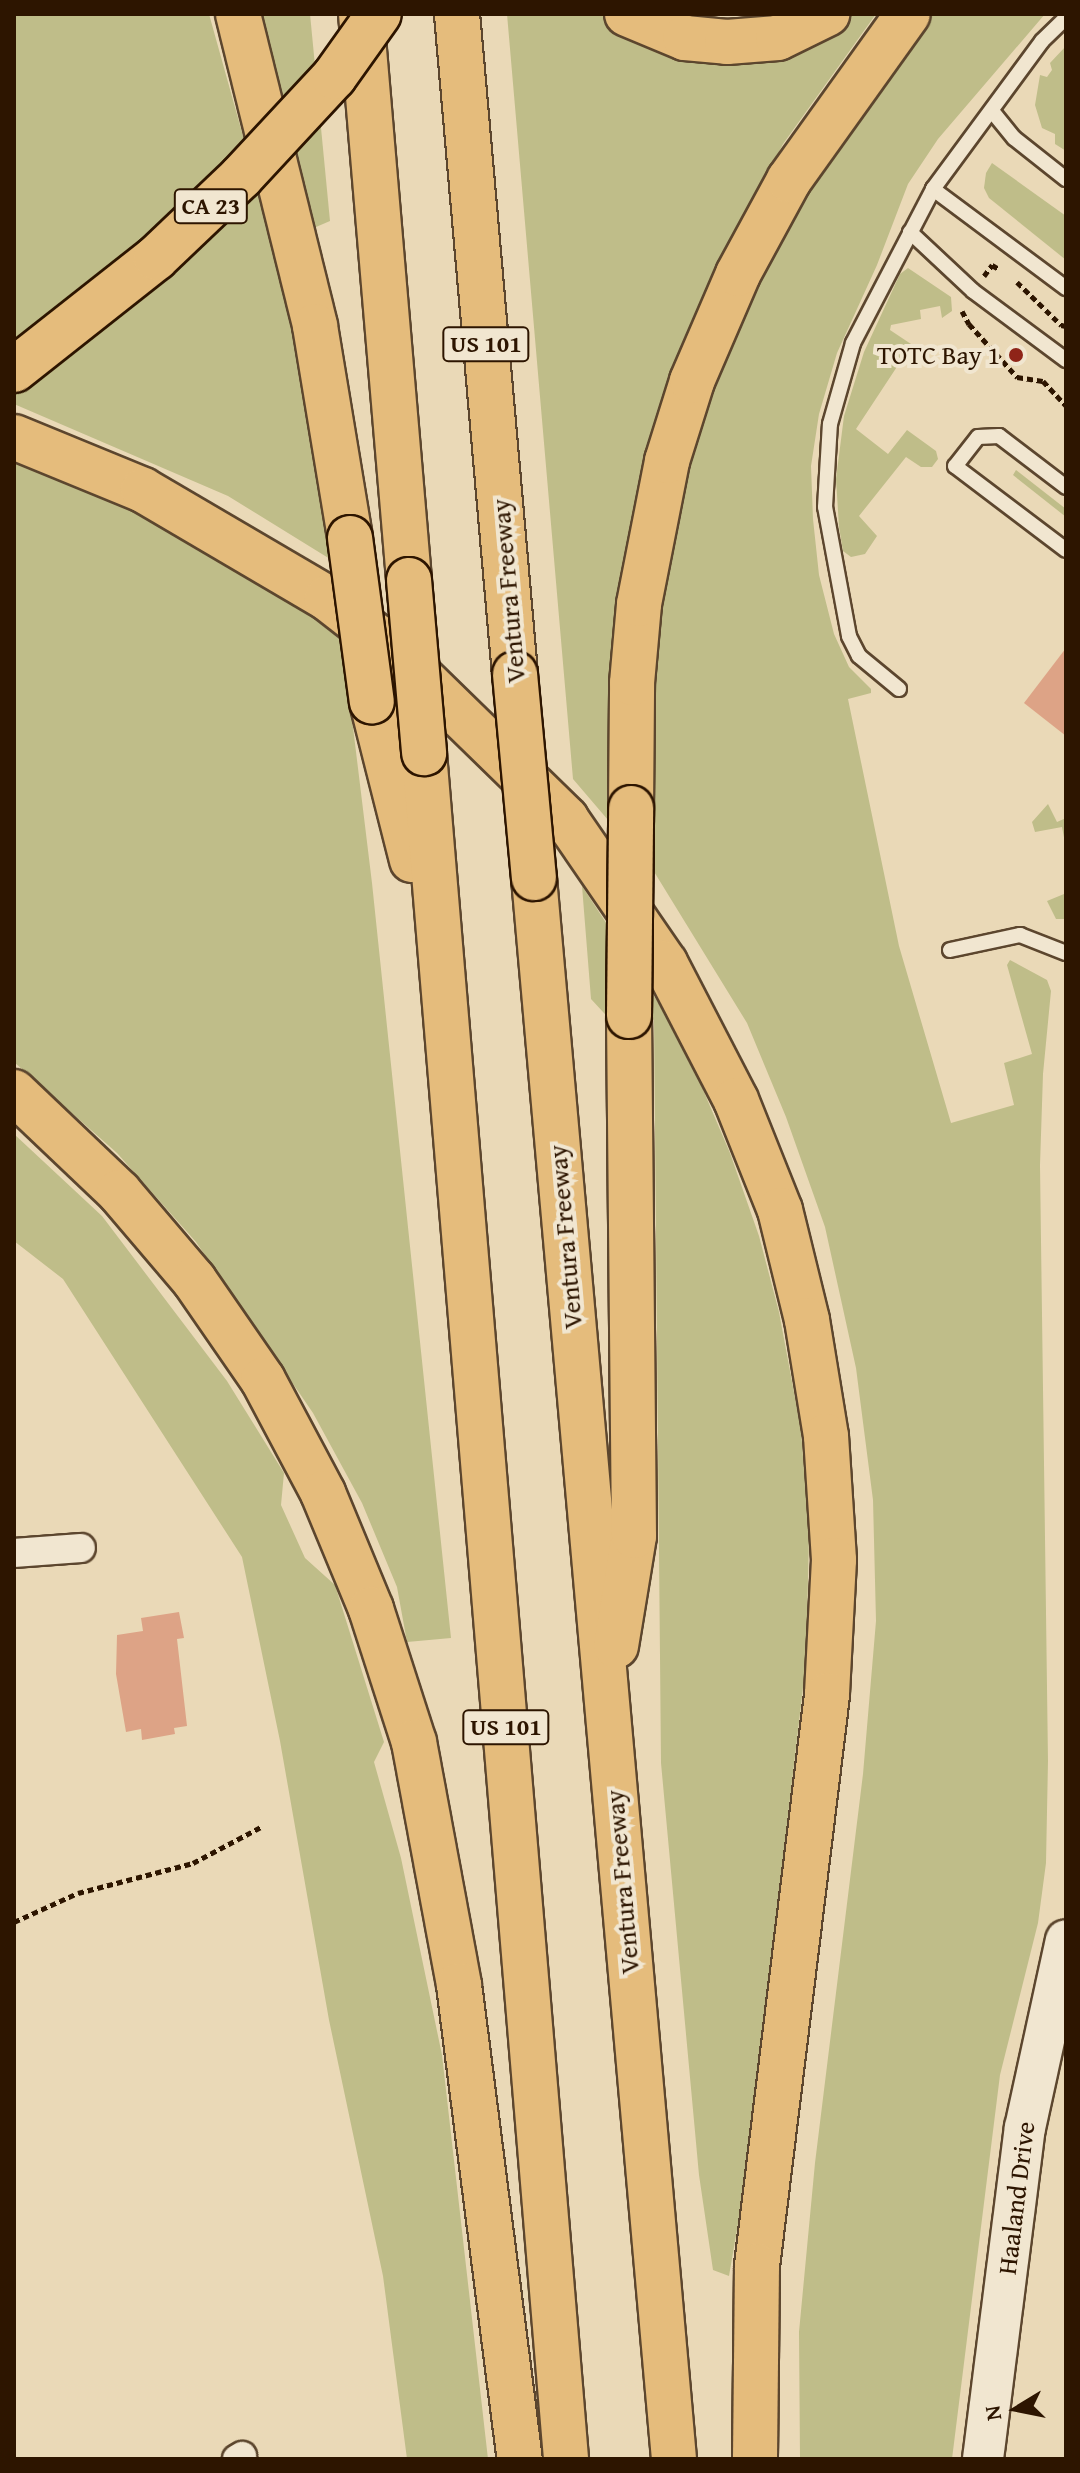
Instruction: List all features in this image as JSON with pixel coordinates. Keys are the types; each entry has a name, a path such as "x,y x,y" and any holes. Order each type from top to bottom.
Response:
{"highway":[{"path":"238,14 315,326 350,538 372,702 446,995"},
{"name":"US 101","path":"361,14 446,995 566,2459"},
{"name":"CA 23","path":"14,370 156,258 241,177 334,77 379,14"},
{"name":"Ventura Freeway","path":"457,14 674,2459"},
{"path":"627,14 685,38 727,42 778,38 827,14"},
{"path":"606,1708 634,1536 629,1016 632,683 639,604 667,461 692,381 738,274 789,180 908,14"},
{"path":"14,437 143,490 327,598 391,648 566,819 665,963 736,1100 780,1210 807,1320 826,1436 834,1560 827,1695 757,2266 755,2459"},
{"path":"14,1092 119,1192 194,1280 237,1342 263,1380 323,1493 371,1609 414,1742 459,1985 520,2459"}],"street":[{"path":"14,1553 81,1548"},
{"name":"Haaland Drive","path":"983,2459 1025,2128 1066,1940"}],"lane":[{"path":"899,689 859,656 849,636 837,585 825,507 830,424 853,343 933,189 1042,41 1066,18"},
{"path":"992,111 1014,138 1066,179"},
{"path":"933,189 1066,288"},
{"path":"910,232 973,291 1066,360"},
{"path":"1066,487 999,436 978,437 955,466 1066,550"},
{"path":"950,950 1020,935 1066,953"}],"path":[{"path":"984,276 992,265 1006,272 1061,325 1066,326"},
{"path":"969,324 1017,377 1043,381 1066,406"},
{"path":"14,1922 78,1893 193,1863 263,1826"}],"shaded area":[{"path":"14,14 209,14 265,215 294,338 330,536 330,559 228,496 14,404"},
{"path":"256,14 310,14 330,221 309,230"},
{"path":"507,14 608,14 830,28 852,14 876,14 783,144 718,271 614,827 573,779"},
{"path":"925,14 1045,14 938,139 908,184 877,265 837,353 819,414 811,466 813,519 819,575 834,634 849,667 871,689 871,693 848,699 899,946 951,1123 1014,1105 1004,1063 1032,1054 1007,965 1010,960 1047,980 1051,991 1043,1074 1040,1165 1048,1761 1046,1863 1038,1923 1000,2075 952,2459 800,2459 799,2332 815,2163 863,1774 876,1621 873,1500 856,1368 825,1227 786,1117 747,1023 653,870 654,688 667,559 695,431 778,229"},
{"path":"1066,46 1066,151 1055,144 1055,134 1042,128 1035,105 1040,75 1047,77 1052,70 1050,63"},
{"path":"992,163 1066,216 1066,260 989,198 984,188 986,173"},
{"path":"908,268 951,297 952,311 942,318 940,306 920,310 921,319 891,325 890,330 923,352 924,357 908,350 856,429 888,454 907,430 936,451 938,459 932,467 921,467 906,457 859,516 877,536 865,554 851,557 843,551 836,479 844,416 864,352 900,274"},
{"path":"14,461 125,507 240,565 342,637 372,883 451,1638 407,1642 397,1587 362,1503 313,1413 196,1242 117,1153 14,1062"},
{"path":"1016,470 1066,509 1066,517 1013,475"},
{"path":"1048,804 1057,822 1066,818 1066,848 1062,827 1035,832 1032,822"},
{"path":"1066,881 1065,919 1056,919 1047,901 1064,894"},
{"path":"582,886 659,1004 701,1085 730,1153 759,1236 779,1312 801,1430 809,1536 806,1662 745,2183 729,2276 713,2270 699,2175 661,1763 654,1020 615,990 616,1026 591,999"},
{"path":"14,1134 102,1216 227,1381 284,1473 281,1505 305,1558 335,1585 384,1742 374,1762 401,1858 442,2055 488,2459 407,2459 383,2276 329,2020 280,1741 242,1557 63,1279 14,1241"}],"building":[{"path":"1066,648 1066,736 1024,703"},
{"path":"179,1612 184,1638 177,1639 187,1726 174,1728 175,1734 142,1740 141,1729 126,1732 116,1674 117,1635 143,1631 141,1618"}],"place":[{"name":"TOTC Bay 1","path":"1016,355"}]}
